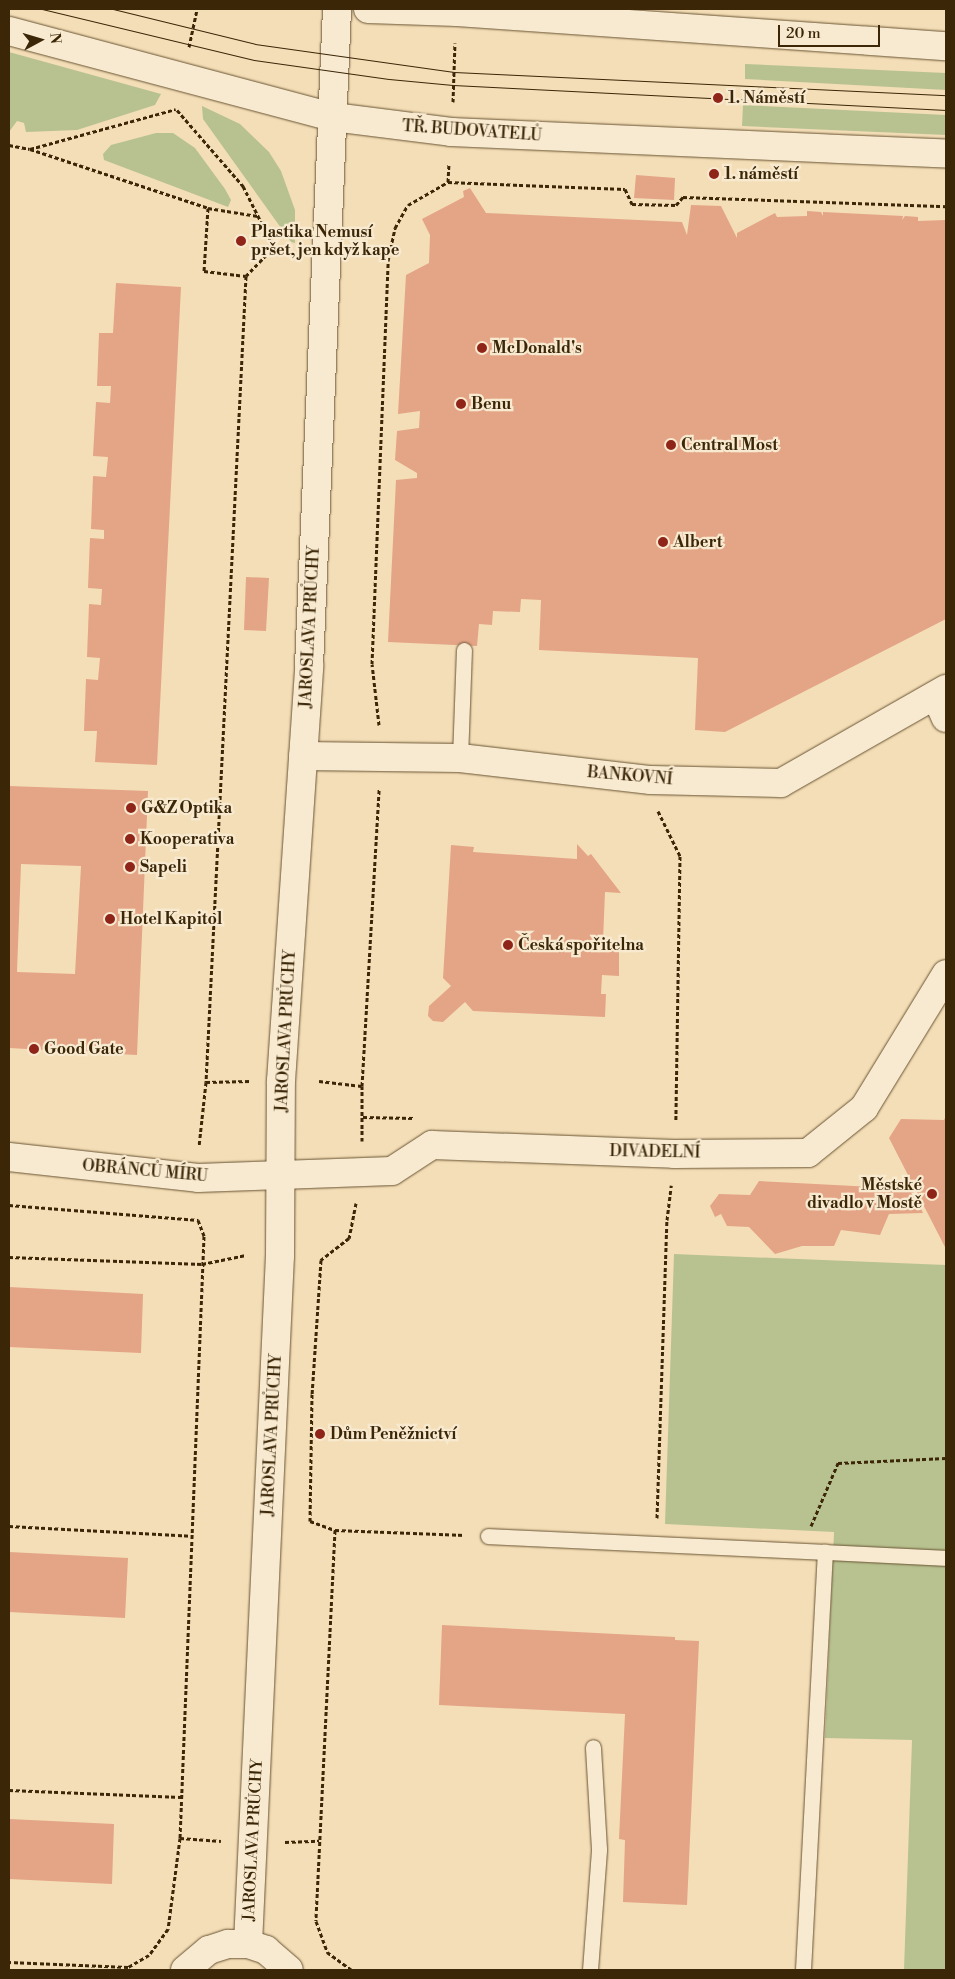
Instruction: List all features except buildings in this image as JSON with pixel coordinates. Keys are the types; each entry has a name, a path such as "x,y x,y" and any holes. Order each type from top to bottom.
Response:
{"street":[{"name":"JAROSLAVA PRŮCHY","path":"248,1944 282,1175 281,1081 303,756 337,9"},
{"path":"368,9 457,12 946,46"},
{"name":"TŘ. BUDOVATELŮ","path":"9,31 333,117 451,132 946,154"},
{"name":"BANKOVNÍ","path":"303,756 460,758 653,792 781,783 943,701"},
{"name":"DIVADELNÍ","path":"282,1175 392,1171 432,1145 674,1154 808,1153 864,1108 946,974"},
{"name":"OBRÁNCŮ MÍRU","path":"9,1157 198,1178 282,1175"},
{"path":"185,1970 210,1950 228,1944 248,1944 266,1950 289,1970"}],"lane":[{"path":"460,758 464,650"},
{"path":"488,1536 656,1546 801,1550 946,1558"},
{"path":"803,1970 825,1552"},
{"path":"590,1970 599,1849 592,1747"}],"path":[{"path":"448,182 457,12"},
{"path":"30,149 177,109 243,186 270,240 271,250 246,276 206,1082 199,1150"},
{"path":"9,144 30,149 208,208 258,216"},
{"path":"379,730 372,664 388,261 395,228 408,205 448,182 625,189 632,204 676,205 683,197 946,206"},
{"path":"208,208 204,271 246,276"},
{"path":"271,250 294,254"},
{"path":"362,1144 362,1086 379,783"},
{"path":"653,792 680,856 676,1127"},
{"path":"206,1082 251,1081"},
{"path":"319,1081 362,1086"},
{"path":"656,1546 667,1220 671,1183"},
{"path":"357,1199 350,1238 321,1260 316,1324 310,1521 335,1530 488,1536"},
{"path":"9,1205 198,1220 204,1236 180,1838 168,1929 149,1955 128,1967 70,1969 9,1962"},
{"path":"9,1257 202,1264 246,1255"},
{"path":"801,1550 838,1463 946,1458"},
{"path":"9,1526 191,1536"},
{"path":"335,1530 316,1921 327,1952 352,1970"},
{"path":"9,1790 181,1797"}],"green space":[{"path":"9,52 161,94 155,105 77,130 26,132 24,123 17,121 9,132"},
{"path":"745,64 946,73 946,90 745,79"},
{"path":"743,105 946,115 946,135 742,126"},
{"path":"202,106 240,124 269,152 281,171 295,210 295,243 291,242 203,119"},
{"path":"156,133 173,133 195,148 225,189 231,200 228,207 104,160 103,154 111,145"},
{"path":"674,1254 946,1265 946,1970 904,1970 912,1740 825,1738 834,1532 665,1524"}],"tram line":[{"path":"42,9 254,60 389,79 453,85 946,110"},
{"path":"113,9 255,44 454,72 946,95"}],"place":[{"name":"1. Náměstí","path":"718,98"},
{"name":"1. náměstí","path":"714,174"},
{"name":"Plastika Nemusí pršet, jen když kape","path":"241,241"},
{"name":"McDonald's","path":"482,348"},
{"name":"Benu","path":"461,404"},
{"name":"Central Most","path":"671,445"},
{"name":"Albert","path":"663,542"},
{"name":"G&Z Optika","path":"131,808"},
{"name":"Kooperativa","path":"130,839"},
{"name":"Sapeli","path":"130,867"},
{"name":"Hotel Kapitol","path":"110,919"},
{"name":"Česká spořitelna","path":"508,945"},
{"name":"Good Gate","path":"34,1049"},
{"name":"Městské divadlo v Mostě","path":"932,1194"},
{"name":"Dům Peněžnictví","path":"320,1434"}]}
